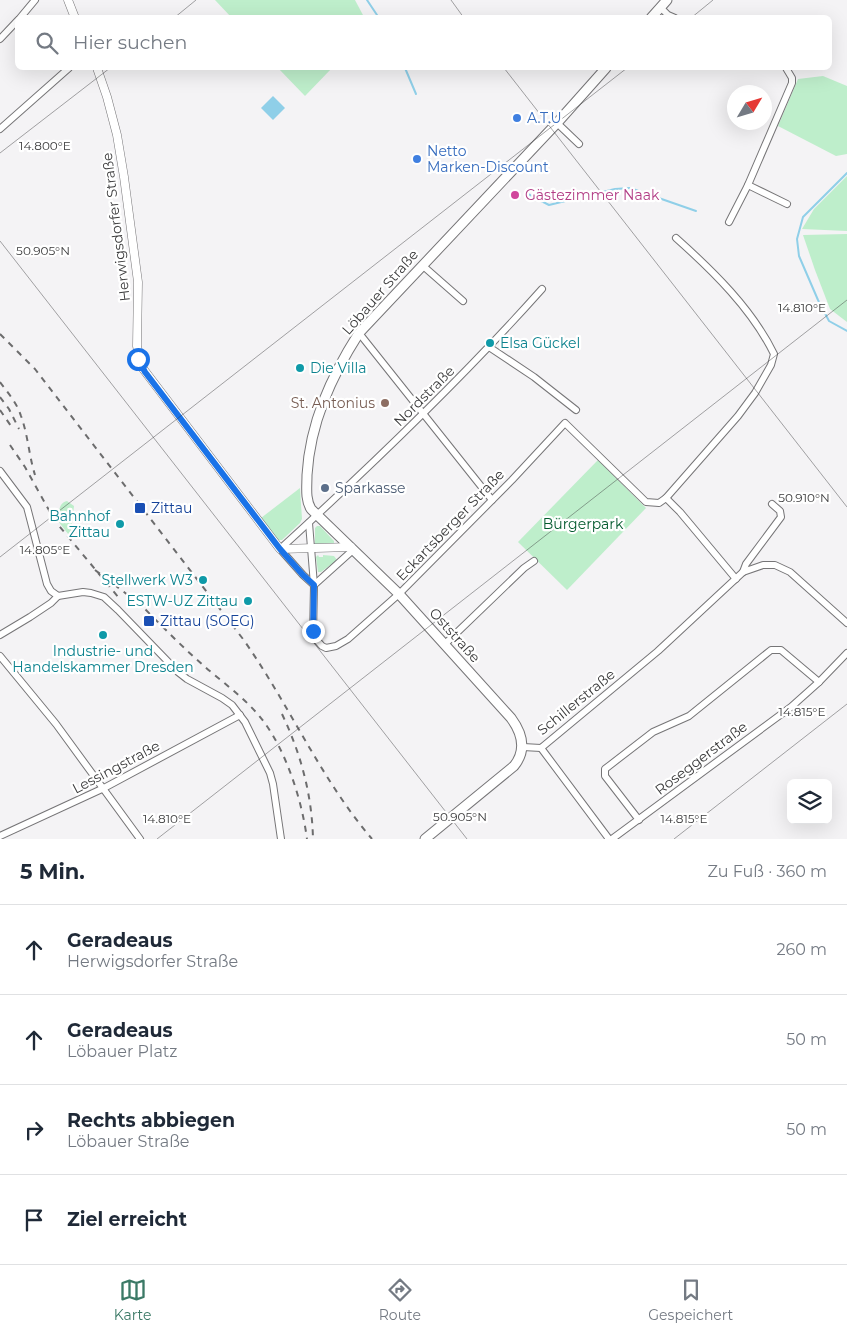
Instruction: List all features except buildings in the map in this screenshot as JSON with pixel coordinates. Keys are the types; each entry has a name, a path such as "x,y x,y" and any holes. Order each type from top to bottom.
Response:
{"main road":[{"path":"653,15 667,0"},
{"name":"Löbauer Straße","path":"317,515 308,504 307,494 308,464 314,430 329,386 360,333 604,70"},
{"name":"Oststraße","path":"317,515 400,594 511,718 519,730 522,747"},
{"path":"425,839 514,766 519,760 522,747"}],"street":[{"path":"23,15 36,0"},
{"path":"68,0 75,15"},
{"path":"660,7 668,15"},
{"path":"0,39 15,23"},
{"path":"0,129 42,90 67,70"},
{"name":"Herwigsdorfer Straße","path":"98,70 107,96 117,135 128,204 138,282 138,359 145,372 280,549"},
{"path":"729,222 748,185 792,83 788,70"},
{"path":"557,123 580,144"},
{"path":"748,185 787,204"},
{"path":"676,238 702,261 738,300 758,324 774,354 772,365 738,416 666,498 680,512 736,580"},
{"path":"422,265 463,300"},
{"name":"Nordstraße","path":"317,515 424,414 542,289"},
{"path":"360,333 492,500"},
{"path":"489,347 534,376 576,410"},
{"name":"Eckartsberger Straße","path":"314,585 313,636 326,648 336,646 348,639 400,594 565,423 646,502 654,504 666,498"},
{"path":"0,471 27,507 47,584 51,591 58,596"},
{"name":"Schillerstraße","path":"522,747 541,748 650,658 736,580 781,517 780,511 772,504"},
{"path":"280,549 317,515"},
{"path":"309,523 314,585"},
{"path":"280,549 352,549"},
{"path":"280,549 314,585"},
{"path":"314,585 352,549"},
{"path":"445,644 524,568 534,561"},
{"path":"743,572 763,565 782,568 790,572 847,623"},
{"path":"0,635 51,603 58,596 83,592 104,597 178,672 222,698 232,705 240,715 270,773 281,839"},
{"path":"638,820 605,776 605,769 653,732 689,716 771,650 781,650 819,682"},
{"name":"Roseggerstraße","path":"610,839 791,707 847,653"},
{"path":"0,656 39,701 140,839"},
{"name":"Lessingstraße","path":"0,836 104,788 240,715"},
{"path":"541,748 610,839"}],"green space":[{"path":"215,0 355,0 363,15 229,15"},
{"path":"280,70 330,70 305,96"},
{"path":"823,76 847,86 847,154 836,156 778,126 798,79"},
{"path":"847,176 847,231 802,229 814,209"},
{"path":"847,234 847,322 830,309 803,235"},
{"name":"Bürgerpark","path":"598,460 646,508 567,590 518,542"},
{"path":"300,488 302,519 282,540 277,540 261,518"},
{"path":"67,501 74,506 72,539 58,521 60,506"},
{"path":"320,526 334,543 315,544 315,528"},
{"path":"318,555 319,557 323,557 323,555 334,556 337,560 321,572 318,572 316,557"}],"water":[{"path":"273,96 285,108 273,120 261,108"}],"waterway":[{"path":"367,0 377,15"},
{"path":"406,70 416,94"},
{"path":"847,173 803,217 797,239 799,256 829,321 847,331"},
{"path":"526,193 549,205 615,189 630,188 696,211"}],"railway":[{"path":"0,334 35,369 243,639 336,791 372,839"},
{"path":"0,382 19,411 35,475"},
{"path":"0,397 9,409 19,429"},
{"path":"0,410 11,426"},
{"path":"10,445 25,467 55,521 119,598"},
{"path":"95,570 141,605"},
{"path":"137,601 186,650 243,699 264,722 280,748 292,778 305,824 307,839"},
{"path":"282,714 295,744 308,791 313,839"}],"place":[{"name":"A.T.U","path":"517,118"},
{"name":"Netto Marken-Discount","path":"417,159"},
{"name":"Gästezimmer Naak","path":"515,195"},
{"name":"Elsa Gückel","path":"490,343"},
{"name":"Die Villa","path":"300,368"},
{"name":"St. Antonius","path":"385,403"},
{"name":"Sparkasse","path":"325,488"},
{"name":"Zittau","path":"140,508"},
{"name":"Bahnhof Zittau","path":"120,524"},
{"name":"Stellwerk W3","path":"203,580"},
{"name":"ESTW-UZ Zittau","path":"248,601"},
{"name":"Zittau (SOEG)","path":"149,621"},
{"name":"Industrie- und Handelskammer Dresden","path":"103,635"}],"route":[{"path":"138,359 145,372 280,549 314,585 313,631"}]}
